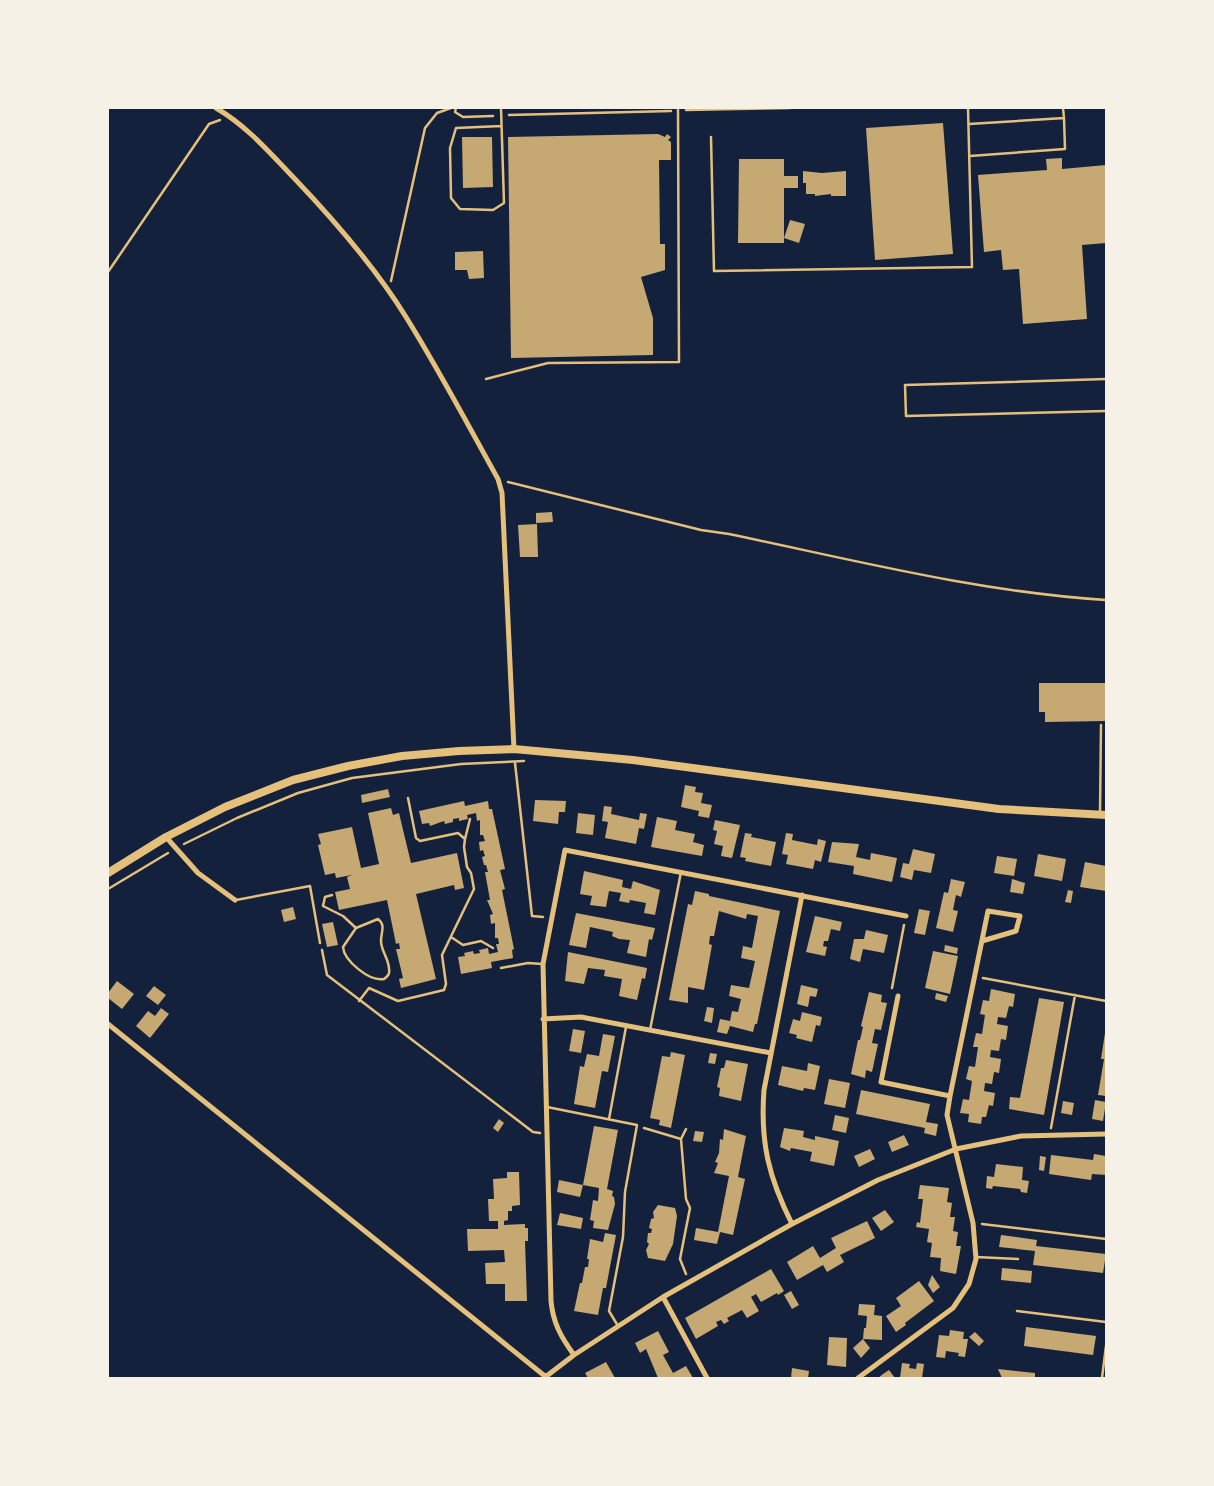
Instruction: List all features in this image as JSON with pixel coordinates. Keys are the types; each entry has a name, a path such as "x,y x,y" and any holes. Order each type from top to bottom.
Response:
{"main road":[{"path":"108,873 166,837 225,807 293,780 348,766 402,756 514,749 633,760 999,809 1103,815"}],"street":[{"path":"216,108 231,116 258,140 334,220 406,316 498,479 502,493 514,749"},
{"path":"166,837 198,872 235,900"},
{"path":"574,1355 562,1340 553,1320 543,1019 543,964 566,850 906,916"},
{"path":"792,1224 776,1192 765,1154 762,1114 771,1053 802,895"},
{"path":"858,1378 953,1308 969,1284 976,1257 973,1223 947,1114 988,910 1020,916 1016,931 982,941"},
{"path":"898,996 881,1082 950,1096"},
{"path":"543,1019 581,1017 771,1053"},
{"path":"108,1024 545,1378 574,1355 663,1297 792,1224 878,1180 956,1149 1021,1136 1106,1134"},
{"path":"663,1297 707,1378"}],"lane":[{"path":"501,108 504,203 493,210 460,210 451,198 450,148 456,128 501,126"},
{"path":"710,136 714,271 972,267 968,108"},
{"path":"969,156 1065,149 1063,108"},
{"path":"486,378 548,363 679,362 678,109"},
{"path":"968,124 1064,118"},
{"path":"1106,379 905,385 906,416 1106,411"},
{"path":"1101,725 1103,815"},
{"path":"1101,762 1106,762"},
{"path":"650,1030 681,871"},
{"path":"235,900 310,886 320,942"},
{"path":"501,968 528,963 543,964"},
{"path":"609,1119 626,1025"},
{"path":"546,1107 637,1126 625,1192 624,1237 609,1311 618,1326"},
{"path":"976,1257 1018,1259"}],"path":[{"path":"387,290 394,275 425,128 438,113 451,108"},
{"path":"456,108 456,112 463,117 678,109 790,108"},
{"path":"108,272 210,124 231,116"},
{"path":"498,479 701,530 729,534 952,581 1106,600"},
{"path":"514,749 532,916 552,918"},
{"path":"108,889 175,849 236,818 290,796 352,778 461,764 530,760"},
{"path":"408,798 416,838 420,841 458,833 465,840"},
{"path":"359,1001 369,988 398,1001 444,990 446,984 442,955 474,889 472,873 468,867 464,847 470,819"},
{"path":"332,895 325,897 323,906 344,916 356,928"},
{"path":"898,996 892,990 906,916"},
{"path":"372,919 381,921 383,926 381,942 389,967 389,972 384,979 373,978 348,960 344,947 356,928 372,919"},
{"path":"451,937 468,946 481,941 493,948"},
{"path":"320,942 327,975 532,1132 546,1134"},
{"path":"974,977 1106,1001"},
{"path":"1050,1134 1075,995"},
{"path":"637,1126 681,1139"},
{"path":"686,1129 681,1139 686,1199 690,1208 680,1258 690,1282"},
{"path":"973,1223 1106,1239"},
{"path":"1017,1311 1106,1322"},
{"path":"1102,1378 1106,1346"}],"building":[{"path":"943,123 953,254 875,260 866,128"},
{"path":"658,134 665,137 667,134 671,137 668,140 671,142 671,160 659,160 660,244 665,244 665,270 641,277 653,318 653,355 511,358 508,137"},
{"path":"462,137 492,137 493,187 463,188"},
{"path":"1062,158 1062,169 1106,165 1106,243 1082,245 1087,319 1023,324 1019,269 1003,270 1001,250 984,252 978,175 1047,170 1046,159"},
{"path":"739,159 784,159 784,176 798,176 798,188 784,188 784,243 738,243"},
{"path":"803,171 822,173 846,171 846,196 831,196 831,194 815,196 815,194 806,194 806,183 803,183"},
{"path":"790,220 805,224 799,243 784,238"},
{"path":"483,251 484,278 469,279 467,270 455,270 455,252"},
{"path":"552,512 553,522 536,523 536,513"},
{"path":"537,524 538,557 520,557 518,525"},
{"path":"1039,683 1106,683 1106,721 1045,722 1045,712 1039,712"},
{"path":"685,785 696,787 695,792 703,793 701,803 712,805 709,818 698,816 699,811 681,807"},
{"path":"388,789 390,797 362,803 361,795"},
{"path":"535,800 566,801 565,812 559,812 558,824 533,821"},
{"path":"464,801 465,806 488,801 489,809 492,809 505,869 500,870 505,889 502,890 514,949 512,950 513,958 491,962 492,968 461,974 458,957 465,956 464,953 473,951 474,954 480,953 479,950 488,948 489,954 498,952 496,944 499,944 498,938 495,938 495,923 491,924 490,915 493,914 487,900 490,900 485,872 488,872 482,857 485,856 483,850 480,851 479,842 485,841 483,835 480,835 480,820 477,821 476,813 467,815 468,819 459,821 459,818 453,819 453,822 445,824 444,821 430,826 429,823 422,824 419,811"},
{"path":"604,806 612,807 611,814 639,820 640,813 647,814 644,829 639,828 636,844 605,838 608,822 602,821"},
{"path":"391,808 393,815 399,813 411,863 457,853 464,888 455,890 454,885 416,894 436,979 401,988 399,979 403,978 396,949 400,949 399,943 396,944 387,900 339,910 335,892 350,889 347,877 352,875 336,878 335,873 325,875 318,845 321,844 318,834 352,827 361,868 379,864 368,813"},
{"path":"578,813 595,815 593,835 576,833"},
{"path":"657,817 677,821 675,830 695,834 693,842 704,845 702,856 651,847"},
{"path":"715,820 740,825 732,858 721,856 723,846 714,844 717,831 713,830"},
{"path":"745,833 752,834 751,837 776,842 771,866 745,861 746,858 740,857"},
{"path":"786,833 793,834 792,840 817,845 818,839 826,841 821,862 815,860 813,869 786,864 788,855 782,854"},
{"path":"832,842 859,844 856,857 870,860 871,853 897,858 892,882 853,874 854,866 828,862"},
{"path":"913,849 935,854 931,873 914,870 912,880 900,877 903,863 909,864"},
{"path":"1038,854 1066,859 1062,881 1034,876"},
{"path":"997,856 1017,859 1014,876 994,873"},
{"path":"1085,862 1106,866 1106,891 1080,887"},
{"path":"584,871 623,880 622,887 631,889 633,881 660,890 655,915 644,913 646,903 630,900 629,903 619,901 621,893 609,891 606,907 590,905 592,896 580,894"},
{"path":"951,879 965,882 961,897 956,895 953,910 958,911 953,932 936,928 944,892 948,893"},
{"path":"1012,879 1025,883 1023,894 1010,892"},
{"path":"1068,890 1073,891 1071,903 1065,902"},
{"path":"695,891 709,894 709,896 780,911 757,1024 755,1024 753,1032 730,1026 727,1034 717,1032 720,1019 730,1021 732,1011 738,1012 741,999 729,996 731,985 749,988 755,961 741,958 743,946 752,948 758,916 747,914 746,919 719,911 714,936 710,936 709,944 712,945 704,990 688,987 688,1003 669,1000 688,904 692,905"},
{"path":"293,907 296,919 284,922 281,910"},
{"path":"919,909 930,911 925,935 914,933"},
{"path":"576,913 655,928 652,940 649,939 646,957 627,953 630,940 619,939 612,936 613,932 590,927 586,948 569,945"},
{"path":"815,916 842,922 840,931 831,929 828,941 824,941 823,946 827,947 825,956 806,952"},
{"path":"333,922 338,945 327,947 322,924"},
{"path":"866,930 888,935 884,953 863,949 860,962 850,959 854,939 864,939"},
{"path":"945,945 958,948 957,954 944,951"},
{"path":"933,951 958,956 950,994 925,988"},
{"path":"568,952 647,968 645,979 642,978 637,1000 619,996 622,979 604,976 605,970 588,968 584,984 565,981"},
{"path":"117,981 134,994 122,1009 108,998 108,993"},
{"path":"801,985 818,989 816,997 810,996 808,1007 797,1004"},
{"path":"154,986 166,995 158,1005 146,996"},
{"path":"991,989 1015,994 1013,1007 1009,1006 1006,1018 998,1017 997,1024 1008,1026 1006,1040 1001,1039 999,1051 991,1050 990,1057 1001,1059 999,1073 994,1072 992,1084 985,1083 984,1091 995,1093 993,1106 989,1105 986,1117 982,1117 981,1124 968,1122 969,1114 960,1113 963,1099 969,1100 972,1081 966,1079 969,1066 975,1067 978,1047 973,1047 976,1033 982,1034 985,1015 980,1014 983,1000 989,1001"},
{"path":"869,992 882,995 881,1002 887,1003 881,1030 875,1029 872,1043 878,1044 872,1072 866,1070 865,1078 851,1074 858,1040 860,1040 863,1027 861,1026"},
{"path":"936,993 948,996 946,1002 935,999"},
{"path":"1039,998 1064,1002 1044,1115 1009,1109 1010,1097 1020,1098"},
{"path":"707,1007 714,1008 712,1023 704,1021"},
{"path":"161,1008 169,1014 150,1038 136,1026 148,1011 155,1016"},
{"path":"802,1012 822,1017 820,1026 816,1025 812,1042 796,1038 797,1035 789,1033 793,1019 800,1021"},
{"path":"573,1029 585,1031 581,1053 569,1051"},
{"path":"1105,1033 1106,1096 1098,1095 1104,1059 1101,1059"},
{"path":"603,1034 615,1036 608,1072 602,1071 595,1108 574,1104 580,1066 584,1067 587,1054 599,1056"},
{"path":"671,1052 685,1055 671,1128 659,1125 660,1120 650,1118 662,1056 670,1057"},
{"path":"710,1053 717,1054 715,1064 708,1063"},
{"path":"726,1060 748,1064 741,1101 719,1096 720,1088 717,1087 721,1068 724,1068"},
{"path":"808,1063 820,1066 815,1090 804,1088 803,1091 778,1085 782,1066 807,1071"},
{"path":"829,1079 850,1083 845,1108 824,1104"},
{"path":"861,1090 930,1104 926,1122 938,1124 936,1136 924,1133 925,1128 856,1114"},
{"path":"1095,1100 1106,1102 1103,1121 1092,1119"},
{"path":"1063,1101 1074,1103 1072,1115 1061,1113"},
{"path":"835,1115 849,1118 846,1133 832,1130"},
{"path":"499,1119 504,1123 498,1132 493,1128"},
{"path":"594,1126 618,1130 607,1189 613,1191 612,1196 614,1197 615,1204 608,1230 593,1228 594,1221 590,1220 593,1200 598,1201 599,1188 583,1185"},
{"path":"784,1128 804,1131 803,1137 815,1140 815,1136 839,1141 834,1166 810,1161 812,1152 791,1148 790,1151 780,1147"},
{"path":"724,1129 746,1136 738,1177 745,1179 733,1235 720,1232 717,1244 694,1240 696,1228 718,1232 729,1176 714,1173 718,1163 715,1162 719,1153 720,1139 723,1140"},
{"path":"695,1131 704,1132 702,1142 693,1141"},
{"path":"904,1135 909,1145 892,1152 888,1142"},
{"path":"870,1149 875,1159 859,1167 854,1156"},
{"path":"1094,1154 1106,1156 1106,1175 1092,1174 1091,1180 1049,1174 1051,1155 1093,1160"},
{"path":"1040,1156 1046,1157 1044,1171 1039,1170"},
{"path":"996,1164 1023,1167 1022,1180 1029,1181 1027,1193 1021,1192 1020,1189 993,1186 992,1189 986,1188 987,1176 994,1177"},
{"path":"507,1172 519,1172 520,1205 512,1206 512,1211 508,1211 508,1220 504,1221 504,1225 525,1224 525,1228 528,1228 528,1241 525,1241 527,1301 505,1301 505,1284 486,1284 485,1263 505,1262 504,1250 468,1251 467,1229 498,1229 498,1221 489,1221 488,1199 494,1199 493,1179 507,1178"},
{"path":"559,1180 583,1185 580,1197 557,1192"},
{"path":"920,1185 949,1188 947,1202 952,1203 950,1217 955,1217 953,1231 958,1232 956,1246 961,1246 956,1274 940,1271 941,1258 930,1257 932,1243 927,1242 929,1229 916,1227 917,1222 920,1223 923,1199 918,1199"},
{"path":"658,1205 675,1208 677,1216 673,1244 665,1261 648,1258 646,1250 649,1244 647,1242 648,1233 651,1233 652,1229 649,1228 651,1219 654,1218 653,1212"},
{"path":"885,1210 894,1222 881,1231 872,1218"},
{"path":"560,1213 583,1218 581,1229 557,1225"},
{"path":"867,1221 875,1238 840,1255 844,1262 827,1272 823,1265 797,1280 787,1262 813,1246 820,1258 836,1248 831,1238"},
{"path":"605,1233 616,1235 606,1288 603,1288 598,1315 574,1311 585,1267 588,1267 589,1259 587,1259 590,1239 603,1242"},
{"path":"1001,1235 1037,1240 1036,1246 1106,1254 1103,1273 1033,1265 1035,1251 999,1247"},
{"path":"1002,1268 1032,1271 1031,1283 1001,1280"},
{"path":"771,1269 784,1291 761,1302 756,1294 751,1297 759,1311 747,1318 742,1310 727,1318 729,1321 724,1324 721,1320 716,1322 718,1326 696,1339 685,1318"},
{"path":"932,1275 940,1287 933,1293 928,1285"},
{"path":"919,1281 934,1301 896,1332 886,1316 901,1306 896,1298"},
{"path":"791,1291 799,1305 792,1309 784,1295"},
{"path":"859,1304 875,1305 874,1315 882,1316 882,1340 863,1339 867,1316 858,1315"},
{"path":"1026,1327 1096,1336 1093,1355 1024,1346"},
{"path":"950,1330 964,1332 963,1339 968,1339 965,1357 958,1356 959,1353 946,1351 945,1358 936,1357 939,1335 949,1336"},
{"path":"658,1331 669,1352 663,1355 673,1373 686,1366 693,1378 658,1378 646,1349 640,1353 635,1343"},
{"path":"975,1332 984,1341 979,1346 969,1337"},
{"path":"829,1337 847,1338 846,1367 827,1365"},
{"path":"863,1339 870,1348 861,1358 853,1348"},
{"path":"606,1362 615,1378 588,1378 585,1373"},
{"path":"902,1363 910,1364 909,1368 916,1369 917,1363 924,1364 922,1378 900,1378"},
{"path":"792,1368 809,1371 808,1378 791,1378"},
{"path":"998,1369 1035,1373 1035,1378 1002,1378"},
{"path":"889,1370 895,1378 878,1378 883,1374"}]}
